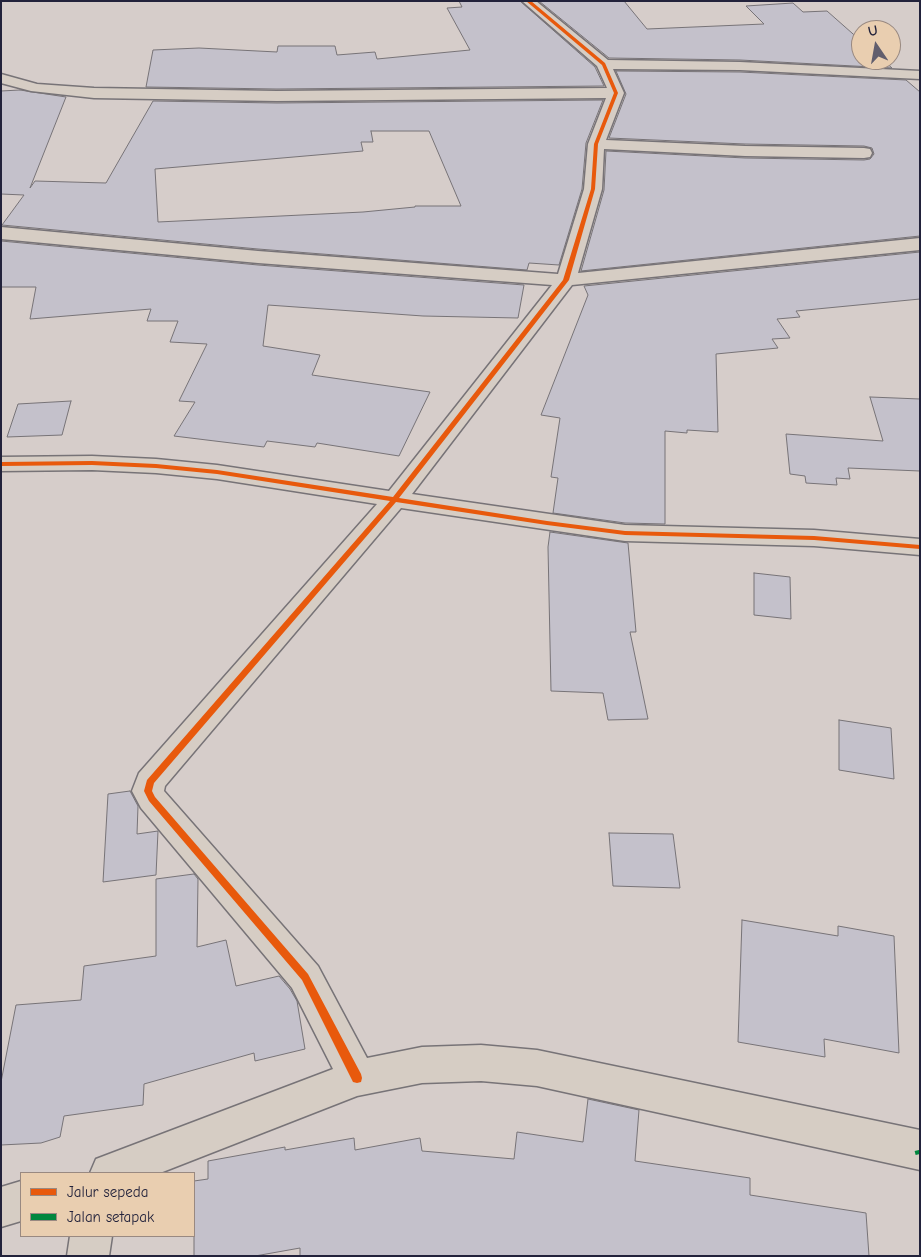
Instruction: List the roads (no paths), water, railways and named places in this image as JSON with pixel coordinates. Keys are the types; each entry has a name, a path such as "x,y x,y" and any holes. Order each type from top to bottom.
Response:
{"street":[{"path":"357,1078 305,977 164,814 148,791 150,782 395,499 566,280 593,189 596,144 616,93 604,64 528,1"},
{"path":"604,64 740,66 920,75"},
{"path":"1,78 36,88 94,93 277,96 616,93"},
{"path":"596,144 746,151 864,153"},
{"path":"1,232 258,257 566,280 920,244"},
{"path":"1,464 92,463 156,466 217,472 547,523 625,533 814,538 920,547"},
{"path":"113,1172 357,1078 422,1065 482,1063 537,1068 919,1150 920,1154"},
{"path":"1,1207 20,1201"},
{"path":"88,1256 91,1237"}]}
